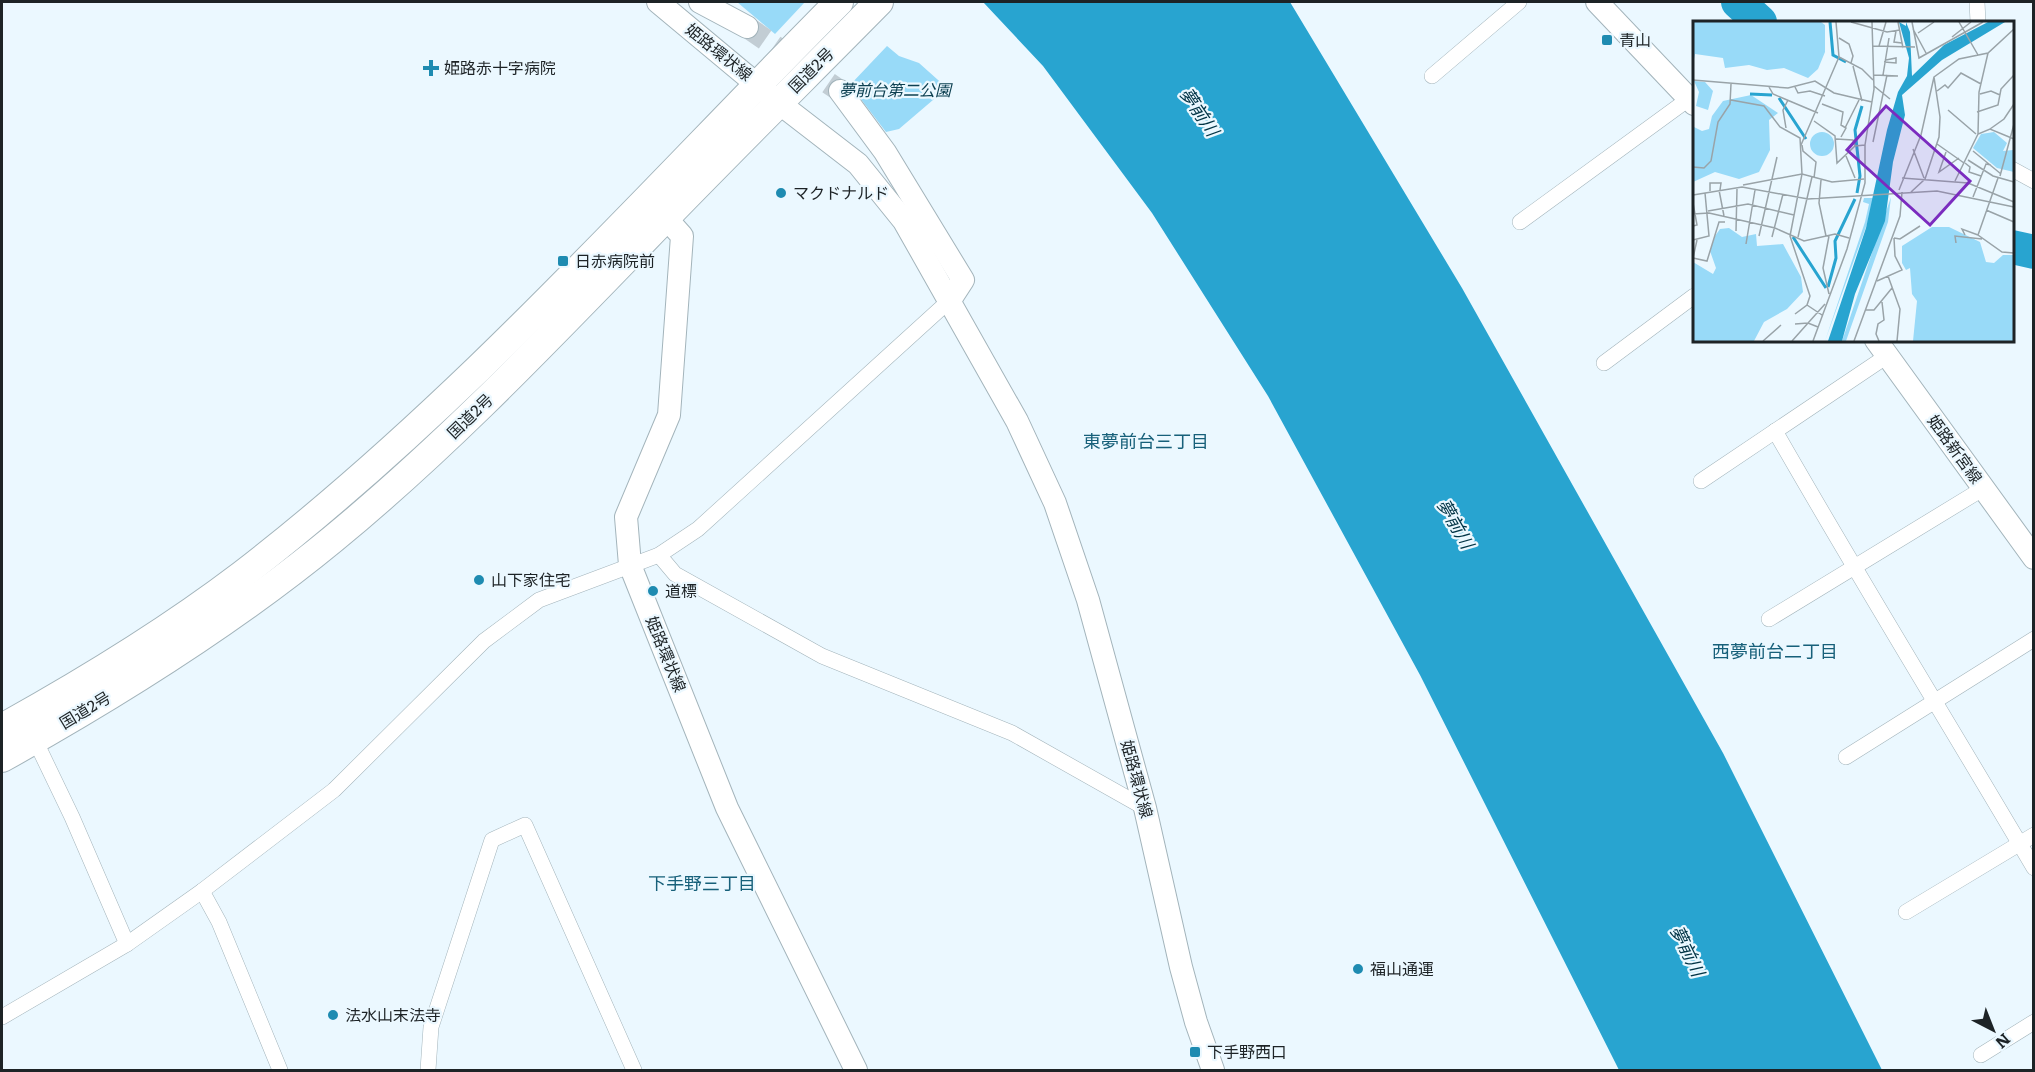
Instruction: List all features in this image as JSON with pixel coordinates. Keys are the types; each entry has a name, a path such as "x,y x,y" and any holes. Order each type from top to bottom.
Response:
{"highway":[{"name":"国道2号","path":"2,728 111,664 170,626 240,576 312,519 415,430 487,362 839,2"},
{"name":"国道2号","path":"2,758 131,682 201,636 262,594 332,540 451,436 507,381 879,2"}],"main road":[{"name":"姫路環状線","path":"658,2 758,83 779,103 858,164 904,221 1017,421 1055,503 1088,600 1145,808 1181,967 1196,1022 1213,1071"},
{"path":"699,2 747,27"},
{"path":"1598,2 1692,101"},
{"path":"840,91 885,152 963,280 950,300"},
{"name":"姫路環状線","path":"665,218 682,236 669,415 627,517 630,565 727,808 856,1071"},
{"name":"姫路新宮線","path":"1882,348 2034,558"}],"street":[{"path":"1432,76 1519,2"},
{"path":"1977,2 1978,21"},
{"path":"1520,222 1692,101"},
{"path":"2014,170 2034,181"},
{"path":"1604,363 1693,297"},
{"path":"2,1017 128,944 202,891 334,790 484,641 539,600 659,555 698,529 950,300"},
{"path":"1701,481 1775,431 1882,348"},
{"path":"1775,431 1853,568 1936,701 2034,868"},
{"path":"1769,619 1984,488"},
{"path":"659,555 675,574 822,656 1012,733 1145,808"},
{"path":"1846,757 2034,639"},
{"path":"35,740 128,944"},
{"path":"428,1071 431,1027 492,840 525,825 634,1071"},
{"path":"1906,912 2034,835"},
{"path":"202,891 219,922 280,1071"},
{"path":"1981,1055 2034,1022"}],"green space":[{"path":"737,2 805,2 775,34"},
{"name":"夢前台第二公園","path":"887,46 899,56 919,63 947,88 899,129 886,132 850,85"}],"water":[{"name":"夢前川","path":"983,2 1290,2 1462,288 1723,753 1882,1070 1619,1070 1420,675 1268,396 1152,213 1043,66"}],"waterway":[{"path":"1738,2 1759,21"},
{"path":"2014,247 2034,252"}],"tunnel":[{"path":"747,27 840,91"}],"place":[{"name":"青山","path":"1607,40"},
{"name":"姫路赤十字病院","path":"431,68"},
{"name":"マクドナルド","path":"781,193"},
{"name":"日赤病院前","path":"563,261"},
{"name":"山下家住宅","path":"479,580"},
{"name":"道標","path":"653,591"},
{"name":"福山通運","path":"1358,969"},
{"name":"法水山末法寺","path":"333,1015"},
{"name":"下手野西口","path":"1195,1052"}],"district":[{"name":"東夢前台三丁目","path":"1146,442"},
{"name":"西夢前台二丁目","path":"1775,652"},
{"name":"下手野三丁目","path":"702,884"}]}
